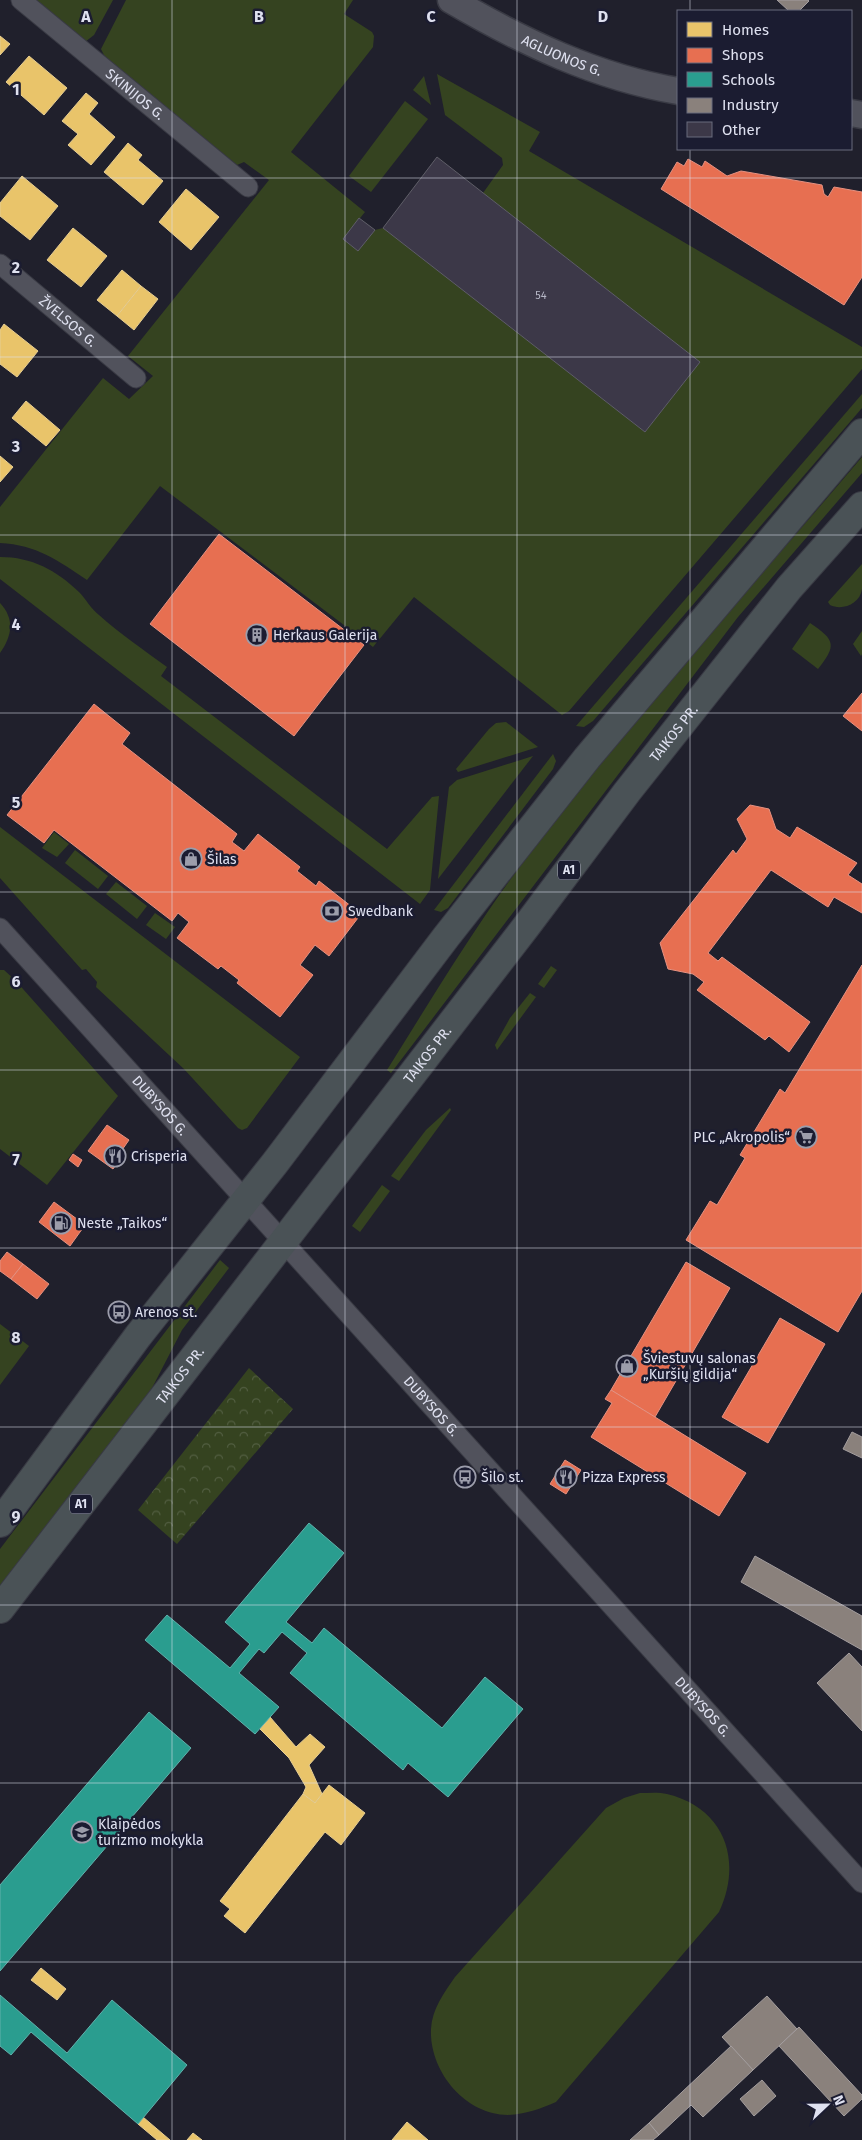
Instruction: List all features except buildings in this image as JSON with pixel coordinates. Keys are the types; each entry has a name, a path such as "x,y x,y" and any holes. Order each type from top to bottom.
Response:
{"main road":[{"name":"AGLUONOS G.","path":"451,0 560,58 595,71 677,91"},
{"path":"0,1523 122,1357 246,1200 446,937 587,758 862,433"},
{"name":"TAIKOS PR.","path":"0,1609 528,924 627,792 789,588 862,506"}],"street":[{"name":"SKINIJOS G.","path":"22,0 248,187"},
{"name":"ŽVELSOS G.","path":"0,264 136,378"},
{"name":"DUBYSOS G.","path":"0,928 862,1883"}],"green space":[{"path":"36,0 113,0 94,35 85,42"},
{"path":"126,0 353,0 344,14 372,32 374,36 373,47 291,152 365,212 343,239 358,251 375,230 383,228 645,432 700,362 483,193 503,165 502,158 445,115 437,74 540,132 529,151 862,347 862,369 569,711 562,715 414,597 373,647 160,486 87,580 56,560 36,550 0,543 0,507 103,378 129,399 153,376 128,356 269,180 244,162 237,165 105,57 101,49"},
{"path":"424,76 431,105 413,90"},
{"path":"405,101 428,119 371,192 349,176"},
{"path":"862,394 862,408 593,721 584,727 576,726"},
{"path":"862,457 862,473 738,617 391,1073 387,1070 478,926 551,825 637,718"},
{"path":"0,557 33,562 61,577 79,592 93,610 107,622 167,667 161,676 387,849 432,797 439,796 430,890 420,904 0,579"},
{"path":"862,564 862,589 858,599 845,607 830,605 828,602"},
{"path":"0,603 8,615 10,628 7,640 0,653"},
{"path":"810,623 829,639 830,643 828,654 818,669 792,649"},
{"path":"862,631 862,654 861,656 853,644"},
{"path":"506,722 538,747 458,772 456,769 496,723"},
{"path":"553,754 556,761 553,769 448,908 441,912 434,910"},
{"path":"533,756 438,879 449,787 457,780"},
{"path":"0,827 300,1057 247,1128 242,1130 238,1128 184,1069 96,987 97,982 86,969 82,970 0,878"},
{"path":"54,832 69,844 57,857 42,848"},
{"path":"75,850 108,876 98,889 65,863"},
{"path":"116,882 147,906 137,919 106,894"},
{"path":"155,913 175,927 166,939 146,925"},
{"path":"551,966 557,970 544,988 538,984"},
{"path":"0,970 4,970 15,980 118,1096 47,1185 0,1149"},
{"path":"530,993 536,997 497,1050 495,1045 510,1018"},
{"path":"450,1108 451,1110 399,1181 391,1176 426,1130"},
{"path":"382,1185 390,1191 360,1232 352,1226"},
{"path":"220,1260 229,1268 182,1330 152,1388 0,1588 0,1549"},
{"path":"0,1324 29,1346 0,1385"},
{"path":"249,1368 293,1409 177,1544 138,1510"},
{"path":"640,1793 664,1793 687,1801 703,1811 715,1824 724,1839 728,1856 729,1874 726,1893 719,1912 556,2102 533,2111 508,2115 492,2113 478,2107 464,2099 453,2088 443,2075 436,2060 432,2045 431,2029 439,2002 455,1977 606,1808 624,1798"}],"place":[{"name":"Herkaus Galerija","path":"257,635"},
{"name":"Šilas","path":"191,859"},
{"name":"Swedbank","path":"332,911"},
{"name":"PLC „Akropolis“","path":"806,1137"},
{"name":"Crisperia","path":"115,1156"},
{"name":"Neste „Taikos“","path":"61,1223"},
{"name":"Arenos st.","path":"119,1312"},
{"name":"Šviestuvų salonas „Kuršių gildija“","path":"627,1366"},
{"name":"Šilo st.","path":"465,1477"},
{"name":"Pizza Express","path":"566,1477"},
{"name":"Klaipėdos turizmo mokykla","path":"82,1832"}]}
